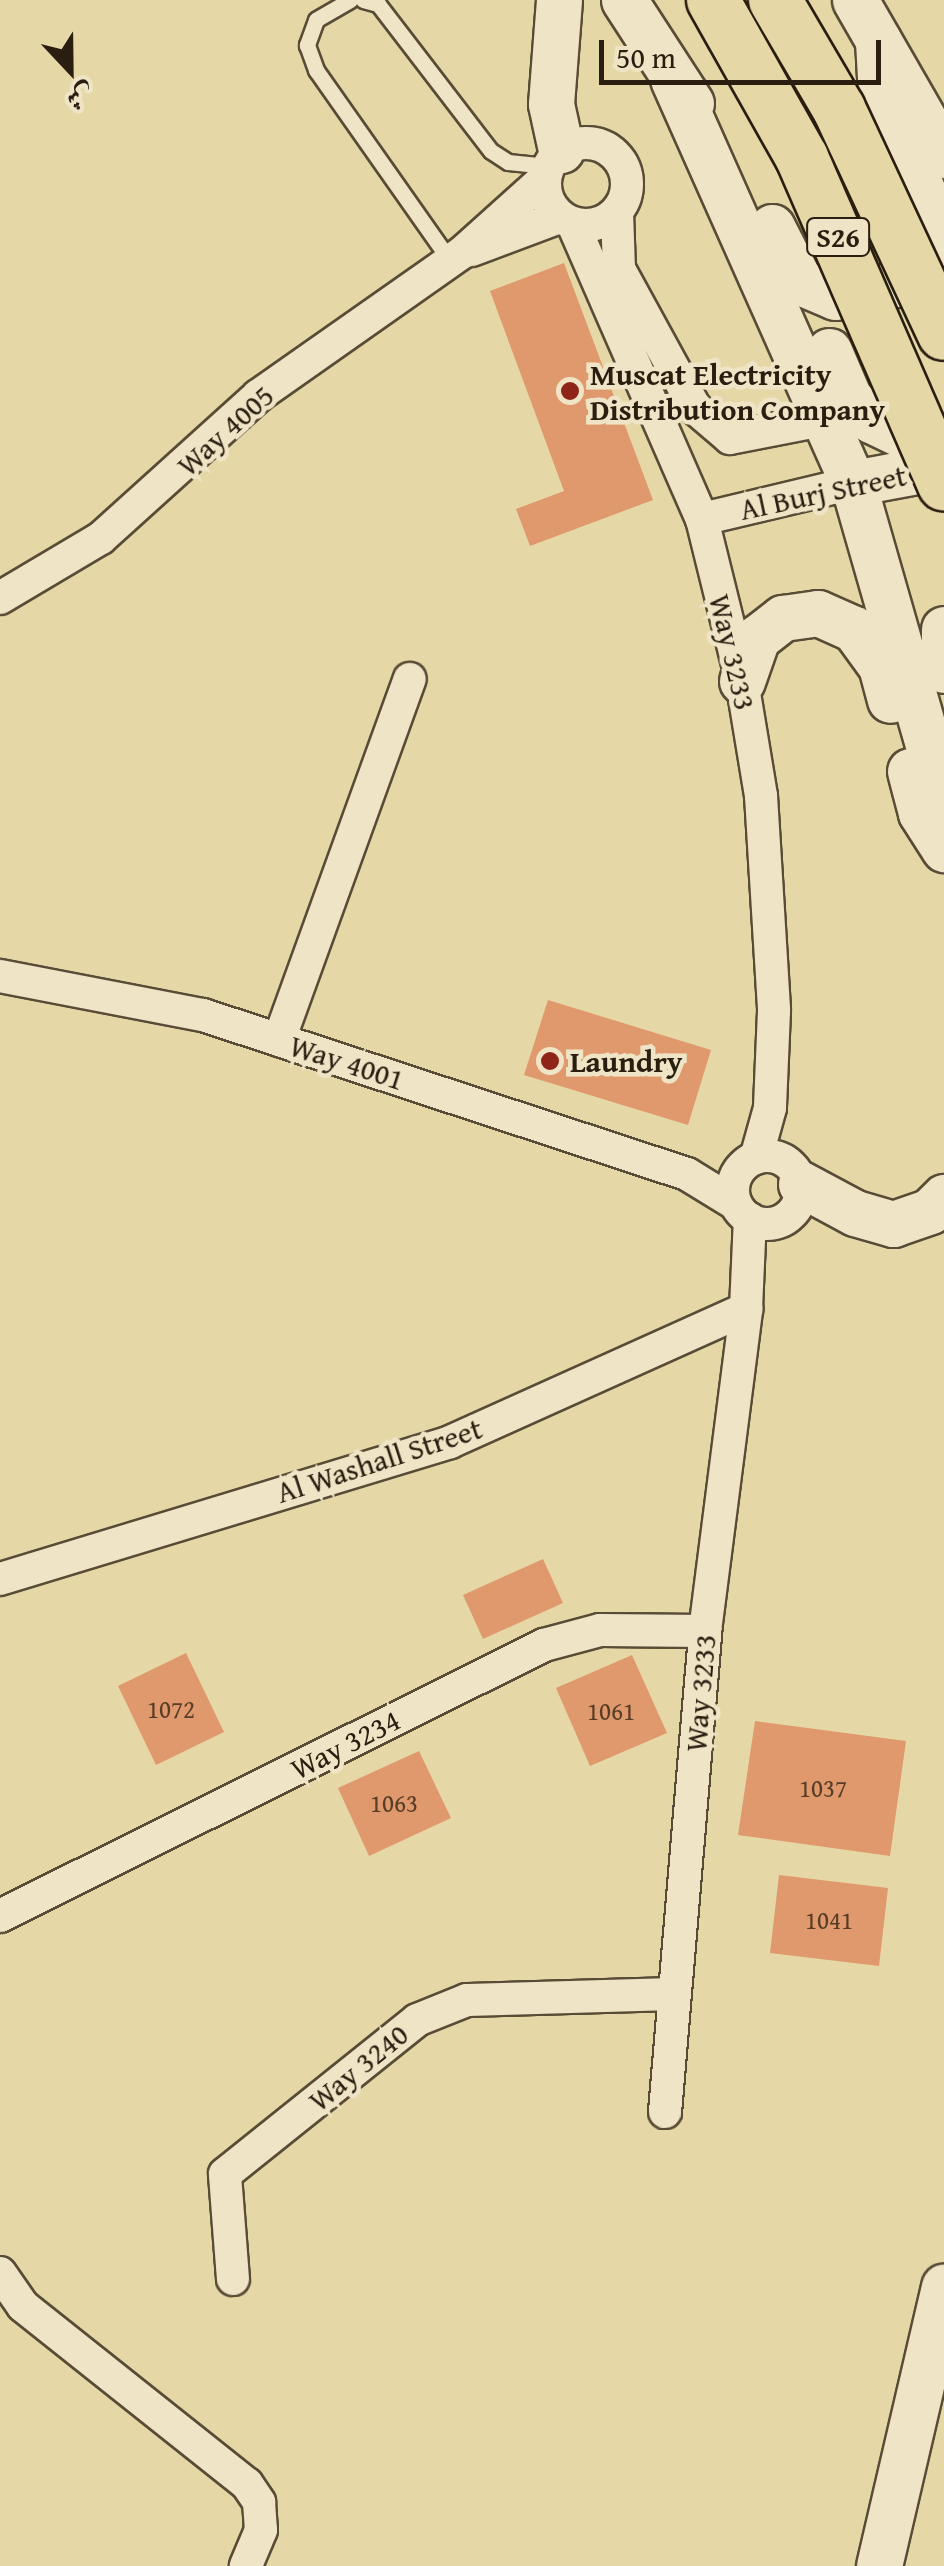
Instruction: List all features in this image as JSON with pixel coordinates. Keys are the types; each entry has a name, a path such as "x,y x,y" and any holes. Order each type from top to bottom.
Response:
{"main road":[{"path":"551,165 558,0"},
{"path":"624,0 673,80 849,419 944,455"},
{"name":"S26","path":"713,0 802,158 944,484"},
{"name":"S26","path":"775,0 838,109 944,334"},
{"path":"855,0 944,155"},
{"path":"800,282 836,297 858,296 925,263 935,219 881,96 878,40"},
{"path":"673,80 737,160 800,282 849,398 853,483 944,800"},
{"name":"Al Burj Street","path":"849,419 944,398"},
{"name":"Al Burj Street","path":"853,483 944,466"},
{"path":"742,680 757,638 783,618 818,613 854,629 881,666 921,813 944,849"},
{"path":"944,629 944,670"},
{"path":"764,1189 893,1224 930,1211 944,1197"},
{"path":"879,2566 944,2286"}],"street":[{"path":"577,143 611,149 628,179 618,212 597,224 567,220 547,200 551,165 577,143"},
{"name":"Way 4005","path":"0,598 101,538 258,396 456,256 551,165"},
{"name":"Al Burj Street","path":"618,212 619,269 695,408 730,438 849,419"},
{"name":"Way 4005","path":"456,256 567,220"},
{"name":"Way 3233","path":"567,220 702,519 742,680 761,796 774,1012 764,1189 749,1275 705,1632 665,2112"},
{"name":"Al Burj Street","path":"702,519 853,483"},
{"path":"280,1040 410,679"},
{"name":"Way 4001","path":"0,976 204,1015 688,1174 764,1189"},
{"name":"Al Washall Street","path":"0,1578 450,1442 746,1309"},
{"name":"Way 3234","path":"0,1916 544,1645 600,1630 705,1632"},
{"name":"Way 3240","path":"233,2280 224,2174 417,2020 467,2000 674,1994"},
{"path":"0,2273 11,2314 246,2484 259,2502 260,2530 246,2566"}],"lane":[{"path":"350,0 316,20 307,45 316,70 456,256"},
{"path":"364,0 378,4 491,151 508,162 551,165"}],"building":[{"name":"Muscat Electricity Distribution Company","path":"564,263 653,500 530,546 516,509 564,491 490,291"},
{"path":"548,1000 711,1050 688,1125 524,1075"},
{"path":"543,1559 563,1603 483,1639 463,1595"},
{"path":"186,1653 224,1732 156,1765 118,1686"},
{"path":"632,1655 667,1733 590,1766 556,1688"},
{"path":"755,1721 906,1741 890,1856 738,1835"},
{"path":"419,1751 451,1818 369,1856 338,1788"},
{"path":"779,1875 888,1888 879,1966 770,1953"}],"place":[{"name":"Muscat Electricity Distribution Company","path":"570,391"},
{"name":"Laundry","path":"550,1061"}]}
